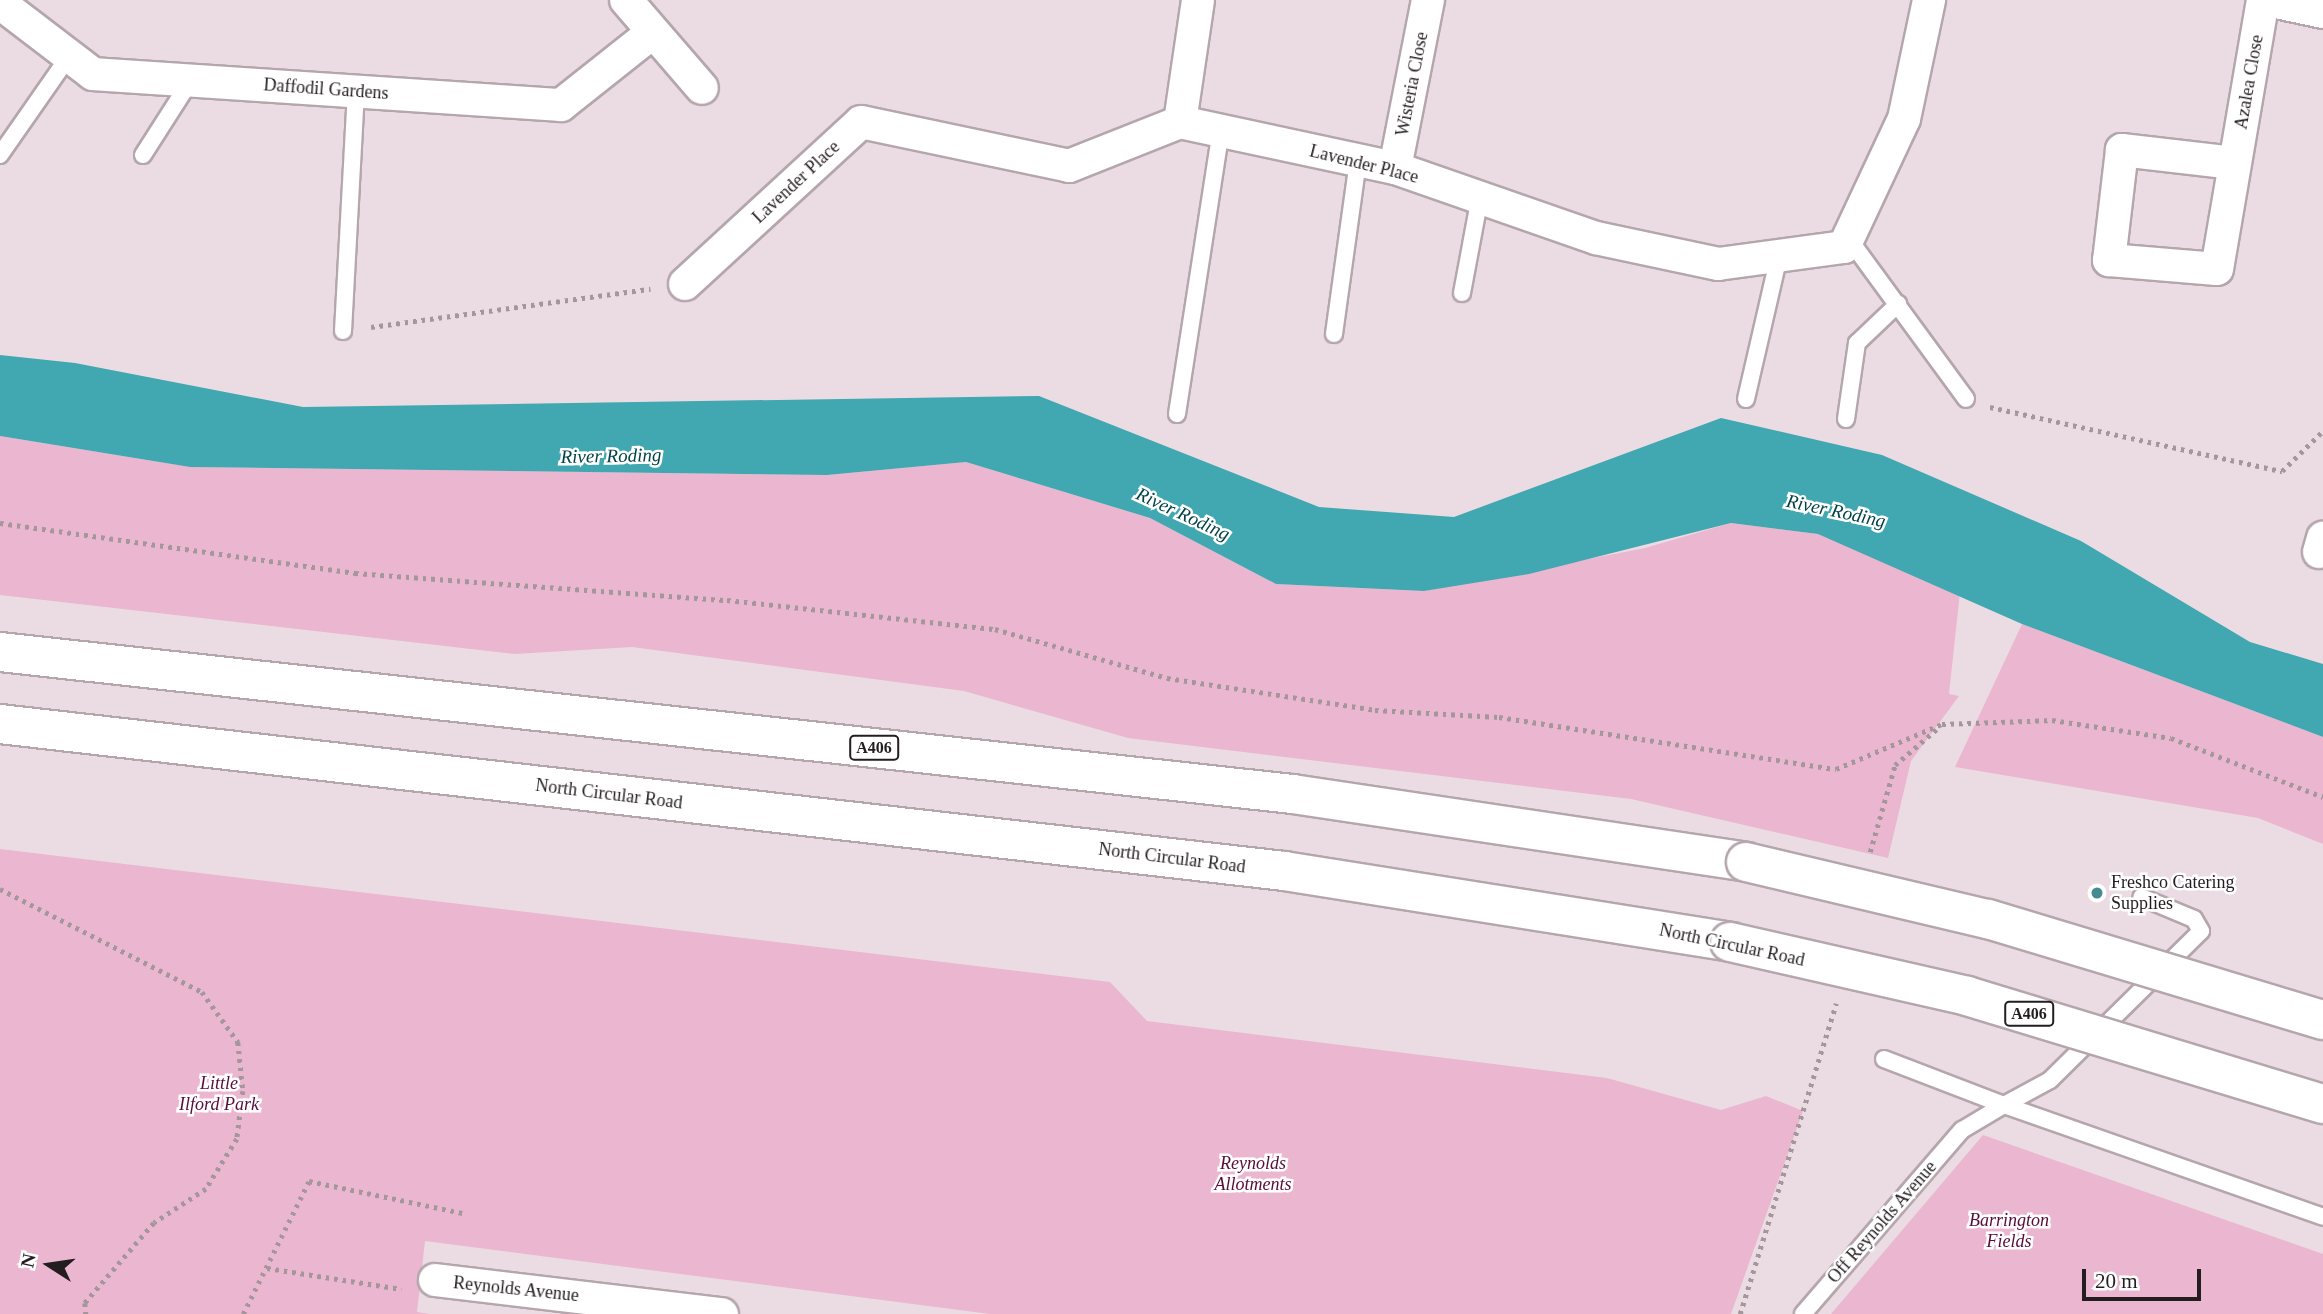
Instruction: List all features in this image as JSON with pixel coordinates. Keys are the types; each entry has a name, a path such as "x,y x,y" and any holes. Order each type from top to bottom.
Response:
{"highway":[{"name":"A406","path":"0,652 1293,794 1746,862 1987,919 2323,1020"},
{"name":"North Circular Road","path":"0,724 1284,871 1730,942 1967,996 2323,1104"}],"street":[{"path":"626,0 702,88"},
{"path":"1180,122 1198,0"},
{"name":"Wisteria Close","path":"1395,168 1428,0"},
{"path":"1849,239 1904,118 1929,0"},
{"path":"2265,0 2323,12"},
{"name":"Azalea Close","path":"2234,163 2122,150 2109,260 2217,269 2265,0"},
{"name":"Daffodil Gardens","path":"0,3 93,74 561,104 652,33"},
{"name":"Lavender Place","path":"685,284 861,122 1069,166 1180,122 1395,168 1597,238 1718,264 1844,247 1849,239"},
{"name":"Reynolds Avenue","path":"444,1281 597,1306 722,1314"}],"lane":[{"path":"0,155 69,56"},
{"path":"143,155 191,80"},
{"path":"342,331 356,91"},
{"path":"1177,414 1221,131"},
{"path":"1334,334 1358,160"},
{"path":"1462,293 1480,197"},
{"path":"1849,239 1966,400"},
{"path":"1746,399 1779,256"},
{"path":"1846,419 1857,343 1898,304"},
{"name":"Off Reynolds Avenue","path":"1803,1314 1962,1130 2050,1080 2201,931 2194,919 2141,897"},
{"path":"1884,1059 2004,1105 2323,1217"}],"path":[{"path":"342,331 685,284"},
{"path":"1966,400 2282,471 2323,431"},
{"path":"0,523 355,573 727,600 995,629 1167,678 1375,710 1499,717 1836,769 1942,724 2052,720 2171,738 2323,797"},
{"path":"1869,857 1895,765 1942,724"},
{"path":"0,889 202,992 238,1042 243,1091 236,1139 206,1189 154,1223 85,1303 86,1314"},
{"path":"1740,1314 1822,1063 1837,999"},
{"path":"243,1314 309,1181 467,1214"},
{"path":"267,1268 433,1294 444,1281"}],"green space":[{"path":"0,436 190,467 827,475 966,462 1150,518 1276,584 1424,591 1645,548 1731,523 1818,534 1960,592 1949,694 1959,696 1911,761 1888,858 1631,799 1128,738 964,691 632,647 515,654 0,595"},
{"path":"2022,624 2323,737 2323,844 2258,818 1955,767"},
{"name":"Little Ilford Park","path":"0,849 1110,982 1147,1021 1607,1078 1721,1110 1766,1096 1803,1111 1731,1314 990,1314 425,1241 417,1312 430,1314 0,1314"},
{"name":"Barrington Fields","path":"1983,1135 2323,1254 2323,1314 1831,1314"}],"water":[{"name":"River Roding","path":"0,355 75,363 303,407 1039,396 1319,507 1454,517 1721,418 1882,455 2081,541 2250,642 2323,664 2323,737 2022,624 1818,534 1731,523 1529,574 1424,591 1276,584 1150,518 966,462 827,475 190,467 0,436"}],"place":[{"name":"Freshco Catering Supplies","path":"2097,893"}],"park label":[{"name":"Reynolds Allotments","path":"1253,1174"}]}
